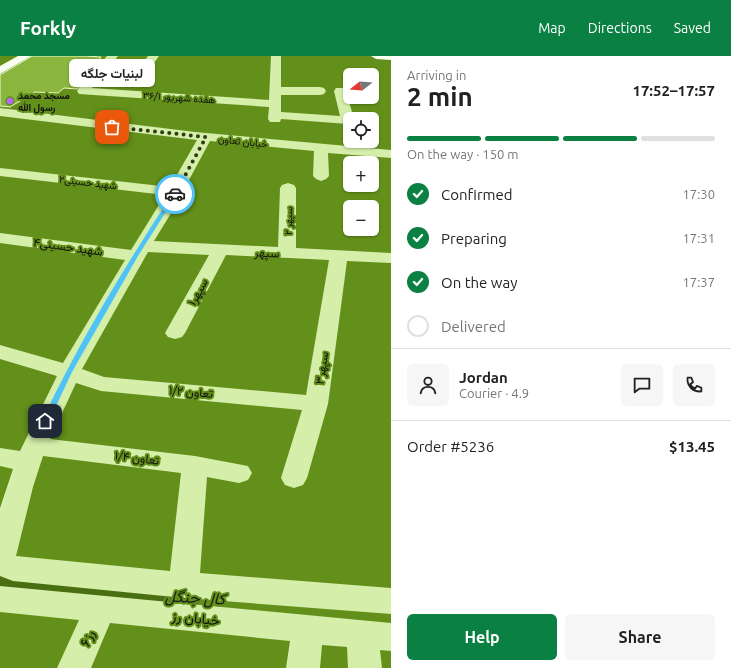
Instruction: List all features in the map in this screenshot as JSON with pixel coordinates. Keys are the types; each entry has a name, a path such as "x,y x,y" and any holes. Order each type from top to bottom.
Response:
{"main road":[{"path":"0,71 26,56"},
{"path":"376,56 391,57"}],"street":[{"name":"هفده شهریور ۳۶/۱","path":"113,56 83,90 275,109 348,120 340,91"},
{"path":"140,75 154,56"},
{"path":"274,144 276,56"},
{"path":"276,91 320,91"},
{"name":"خیابان تعاون","path":"0,112 97,126 391,154"},
{"path":"206,137 176,192 139,251 68,372 31,454 1,557 4,564 13,569 184,585 391,601"},
{"path":"321,148 321,176"},
{"name":"شهید حسینی۲","path":"0,172 176,192"},
{"name":"سپهر ۲","path":"287,254 288,188"},
{"name":"شهید حسینی۴","path":"0,238 139,251"},
{"name":"سپهر","path":"139,251 220,250 391,258"},
{"name":"سپهر۱","path":"175,333 220,250"},
{"name":"سپهر۳","path":"294,478 316,404 339,256"},
{"name":"تعاون ۱/۲","path":"0,352 68,372 101,384 316,404"},
{"name":"تعاون ۱/۴","path":"0,457 31,454 195,465 239,473"},
{"path":"184,585 195,465"},
{"name":"خیابان رز","path":"0,599 377,636"},
{"name":"رز۶","path":"74,668 100,609"},
{"path":"303,668 307,629"},
{"path":"365,668 377,636"}],"building":[{"path":"32,56 101,57 94,69 77,89 64,88 58,93 35,92 10,107 0,106 0,75"}],"waterway":[{"name":"کال جنگل","path":"0,585 12,589 186,597"}],"way so far":[{"path":"112,127 206,137 175,194"}],"place":[{"name":"مسجد محمد رسول الله","path":"10,101"},
{"name":"لبنیات جلگه","path":"112,127"}],"route":[{"path":"45,421 68,372 142,246 175,194"}]}
